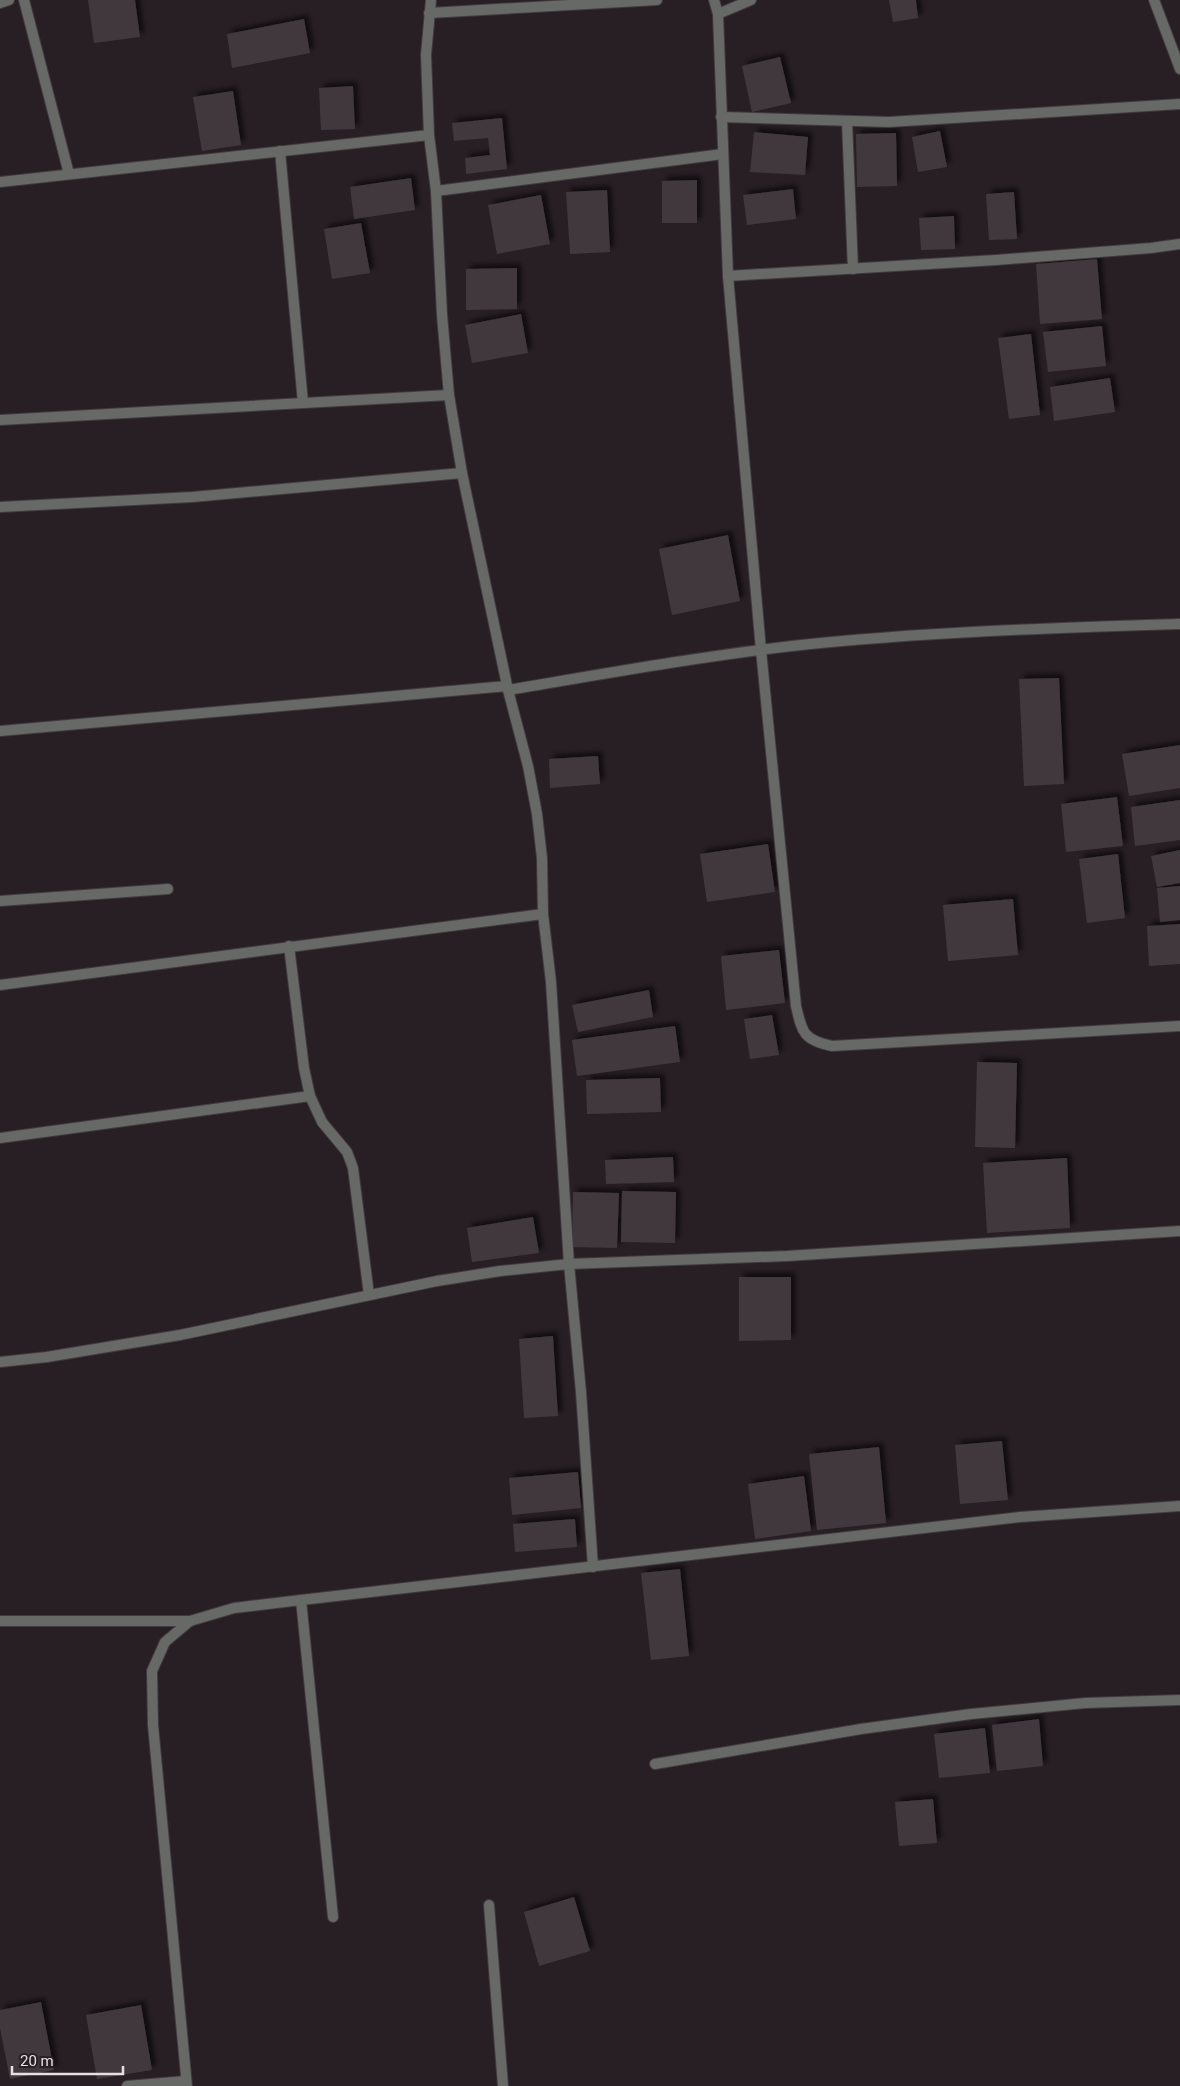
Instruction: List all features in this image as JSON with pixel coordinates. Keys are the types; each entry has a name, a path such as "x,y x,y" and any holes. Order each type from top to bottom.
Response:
{"street":[{"path":"0,3 9,0"},
{"path":"24,0 69,174"},
{"path":"431,0 426,55 429,134 436,191 442,315 449,394 462,474 508,688 528,766 537,814 542,858 543,914 551,982 569,1264 581,1392 593,1568"},
{"path":"429,13 657,0"},
{"path":"714,0 718,14 728,276 761,650 796,1006 801,1030 816,1043 832,1046 1180,1026"},
{"path":"718,14 751,0"},
{"path":"1154,0 1180,69"},
{"path":"721,117 889,122 1180,104"},
{"path":"847,121 853,269"},
{"path":"0,182 429,134"},
{"path":"280,150 303,403"},
{"path":"436,191 723,154"},
{"path":"728,276 996,260 1152,248 1180,244"},
{"path":"0,420 449,394"},
{"path":"0,507 192,497 462,474"},
{"path":"0,731 508,688 761,650 874,639 1036,628 1180,624"},
{"path":"0,901 168,889"},
{"path":"0,985 543,914"},
{"path":"289,946 304,1068 310,1096 322,1122 346,1152 353,1168 369,1296"},
{"path":"0,1138 310,1096"},
{"path":"0,1362 47,1357 180,1335 438,1281 500,1271 569,1264 787,1256 1180,1231"},
{"path":"0,1621 190,1621 234,1608 301,1600 593,1568 1020,1517 1180,1506"},
{"path":"301,1600 333,1917"},
{"path":"127,2086 186,2084 152,1725 152,1671 165,1642 190,1621"},
{"path":"655,1764 852,1730 971,1714 1084,1703 1180,1700"},
{"path":"489,1905 503,2086"}],"building":[{"path":"88,0 135,0 140,37 94,43"},
{"path":"889,0 916,0 918,18 893,22"},
{"path":"304,19 310,53 232,68 227,34"},
{"path":"780,57 791,103 752,112 742,66"},
{"path":"353,86 355,129 321,130 319,88"},
{"path":"233,91 241,145 202,151 193,97"},
{"path":"502,118 507,169 466,174 465,158 490,155 488,138 454,141 452,123"},
{"path":"940,131 947,167 918,172 912,137"},
{"path":"754,132 808,137 805,175 750,172"},
{"path":"896,133 897,186 857,187 856,134"},
{"path":"411,178 415,210 354,219 350,187"},
{"path":"697,180 697,223 662,223 662,181"},
{"path":"793,189 796,219 747,225 743,195"},
{"path":"607,190 610,252 570,254 566,192"},
{"path":"1014,192 1017,239 989,240 986,194"},
{"path":"541,195 550,244 497,254 488,205"},
{"path":"954,216 955,249 921,250 919,218"},
{"path":"361,223 370,273 332,279 324,229"},
{"path":"1097,259 1102,319 1040,324 1036,264"},
{"path":"517,268 517,309 466,310 466,269"},
{"path":"521,314 528,353 472,363 465,325"},
{"path":"1102,326 1106,366 1048,372 1043,332"},
{"path":"1031,334 1040,415 1009,419 998,338"},
{"path":"1110,378 1115,412 1054,421 1050,387"},
{"path":"728,535 740,601 672,615 659,549"},
{"path":"1059,678 1064,784 1024,786 1019,679"},
{"path":"1180,745 1180,788 1129,796 1122,754"},
{"path":"598,756 600,784 550,788 549,759"},
{"path":"1117,797 1123,846 1066,852 1061,804"},
{"path":"1180,800 1180,840 1135,846 1131,807"},
{"path":"768,844 775,892 707,902 700,854"},
{"path":"1180,850 1180,883 1157,887 1151,856"},
{"path":"1118,854 1125,918 1087,923 1079,859"},
{"path":"1180,886 1180,920 1160,922 1157,888"},
{"path":"1013,899 1018,955 948,961 943,905"},
{"path":"1180,924 1180,964 1149,966 1147,926"},
{"path":"779,950 785,1003 726,1010 721,956"},
{"path":"649,990 653,1017 578,1032 572,1005"},
{"path":"772,1015 779,1055 750,1059 744,1019"},
{"path":"675,1026 680,1062 577,1076 572,1040"},
{"path":"977,1062 1017,1063 1015,1148 975,1147"},
{"path":"660,1078 661,1112 587,1114 586,1080"},
{"path":"673,1157 674,1182 606,1184 605,1160"},
{"path":"1067,1158 1070,1228 987,1233 983,1163"},
{"path":"622,1191 676,1192 675,1243 621,1242"},
{"path":"573,1192 619,1193 617,1248 572,1247"},
{"path":"533,1217 539,1253 472,1262 467,1228"},
{"path":"739,1277 791,1277 791,1340 739,1341"},
{"path":"553,1336 558,1416 524,1418 519,1339"},
{"path":"1002,1441 1008,1500 960,1504 955,1445"},
{"path":"879,1447 886,1523 817,1530 809,1454"},
{"path":"578,1472 581,1508 512,1515 509,1478"},
{"path":"804,1476 811,1531 755,1539 748,1484"},
{"path":"575,1519 577,1547 515,1552 513,1524"},
{"path":"680,1569 689,1656 651,1660 641,1573"},
{"path":"1039,1719 1043,1766 997,1771 992,1725"},
{"path":"985,1728 990,1773 939,1778 934,1734"},
{"path":"933,1799 937,1843 899,1846 895,1802"},
{"path":"574,1897 590,1951 539,1966 524,1912"},
{"path":"41,2002 54,2070 10,2079 0,2028 0,2010"},
{"path":"141,2005 152,2070 97,2079 86,2015"}]}
